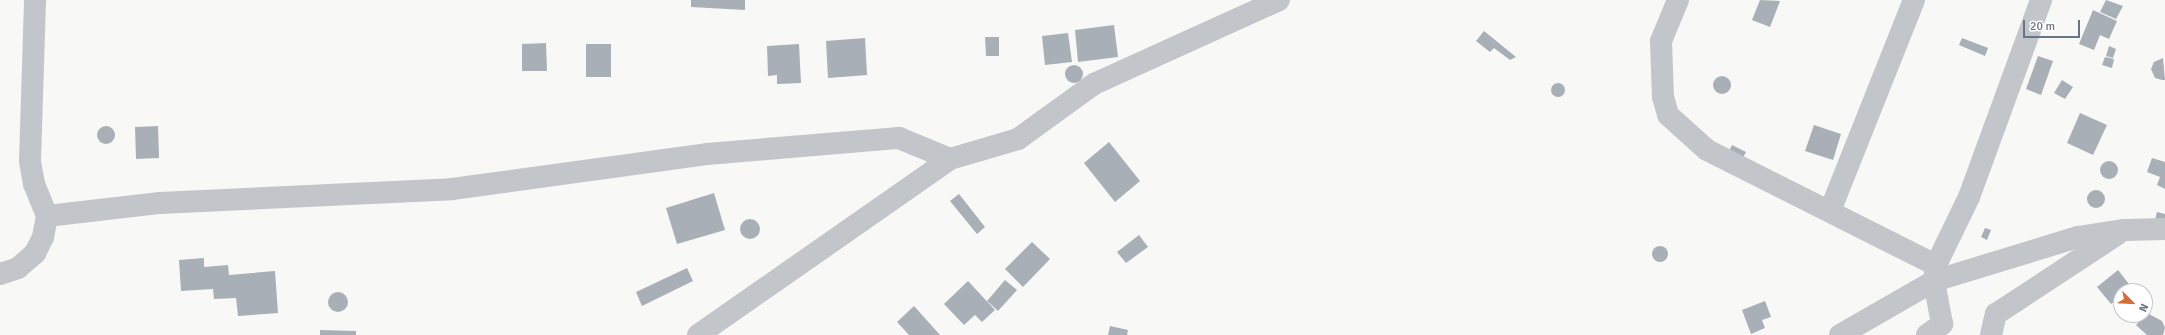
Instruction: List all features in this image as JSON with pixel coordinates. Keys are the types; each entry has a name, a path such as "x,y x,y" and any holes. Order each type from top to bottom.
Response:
{"street":[{"path":"0,274 18,268 34,253 43,237 47,216 34,184 30,161 35,0"},
{"path":"698,335 950,159 1018,139 1094,84 1279,0"},
{"path":"1678,0 1661,41 1663,97 1668,115 1707,150 1830,211 1935,273"},
{"path":"1830,211 1914,0"},
{"path":"1927,335 1942,324 1935,273 1969,197 2041,0"},
{"path":"47,216 160,203 452,190 707,154 899,138 950,159"},
{"path":"1840,335 1935,273 2078,237 2124,230 2165,229"},
{"path":"1991,335 1996,314 2124,230"}],"building":[{"path":"691,0 745,0 745,10 691,7"},
{"path":"1760,0 1780,1 1770,27 1752,20"},
{"path":"2106,0 2123,6 2116,19 2100,12"},
{"path":"2093,10 2117,21 2109,39 2100,35 2094,50 2079,44"},
{"path":"1114,25 1118,57 1078,62 1075,30"},
{"path":"1484,31 1516,57 1510,60 1494,48 1490,52 1476,41"},
{"path":"1068,33 1072,62 1045,65 1042,36"},
{"path":"985,37 999,37 999,56 986,56"},
{"path":"865,38 867,75 828,78 826,41"},
{"path":"1962,38 1988,48 1985,56 1959,45"},
{"path":"546,43 547,71 522,71 522,44"},
{"path":"586,44 611,44 611,77 586,77"},
{"path":"799,44 801,83 777,84 777,75 768,76 767,46"},
{"path":"2109,46 2116,49 2113,58 2106,56"},
{"path":"2038,56 2053,61 2041,95 2026,89"},
{"path":"2105,57 2114,59 2112,68 2102,65"},
{"path":"2163,58 2165,80 2155,78 2151,69 2154,62"},
{"path":"1074,65 1080,68 1083,74 1080,80 1074,83 1068,80 1065,74 1068,68"},
{"path":"1722,76 1728,79 1731,85 1728,91 1722,94 1716,91 1713,85 1716,79"},
{"path":"2062,80 2073,87 2065,99 2054,93"},
{"path":"1555,83 1561,83 1565,87 1565,93 1561,97 1555,97 1551,93 1551,87"},
{"path":"2080,113 2107,125 2093,155 2067,143"},
{"path":"1814,125 1841,134 1833,160 1805,151"},
{"path":"106,126 110,127 114,131 114,139 110,143 106,144 102,143 98,139 97,135 98,131 102,127"},
{"path":"158,126 159,158 136,159 135,127"},
{"path":"1109,142 1140,181 1115,202 1084,163"},
{"path":"1732,145 1746,152 1742,160 1728,153"},
{"path":"2152,158 2165,162 2165,189 2157,185 2160,177 2147,172"},
{"path":"2109,161 2115,164 2118,170 2115,176 2109,179 2103,176 2100,170 2103,164"},
{"path":"2096,190 2102,193 2105,199 2102,205 2096,208 2090,205 2087,199 2090,193"},
{"path":"714,193 725,230 677,244 666,208"},
{"path":"959,194 985,227 977,234 950,201"},
{"path":"2157,212 2165,214 2165,223 2155,220"},
{"path":"750,219 757,222 760,229 757,236 750,239 743,236 740,229 743,222"},
{"path":"1985,228 1991,230 1987,240 1981,237"},
{"path":"1139,235 1148,247 1126,263 1117,252"},
{"path":"1032,242 1050,259 1023,287 1005,269"},
{"path":"1660,246 1667,251 1668,254 1663,261 1660,262 1653,257 1652,254 1657,247"},
{"path":"204,258 204,267 228,265 229,275 275,271 278,313 238,316 236,298 214,299 213,289 181,291 179,260"},
{"path":"687,268 693,281 642,306 636,292"},
{"path":"2118,270 2128,283 2113,283 2113,302 2111,304 2097,287"},
{"path":"1005,280 1017,290 998,311 987,301"},
{"path":"968,281 995,310 982,322 975,315 964,325 944,304"},
{"path":"338,292 345,295 348,302 345,309 338,312 331,309 328,302 331,295"},
{"path":"1765,301 1771,317 1762,320 1765,328 1751,334 1742,310"},
{"path":"914,306 940,335 909,335 897,322"},
{"path":"2153,316 2162,321 2165,328 2163,335 2147,335 2136,325 2138,323 2153,323"},
{"path":"1110,326 1128,330 1127,335 1108,335"},
{"path":"320,330 356,331 356,335 320,335"}]}
